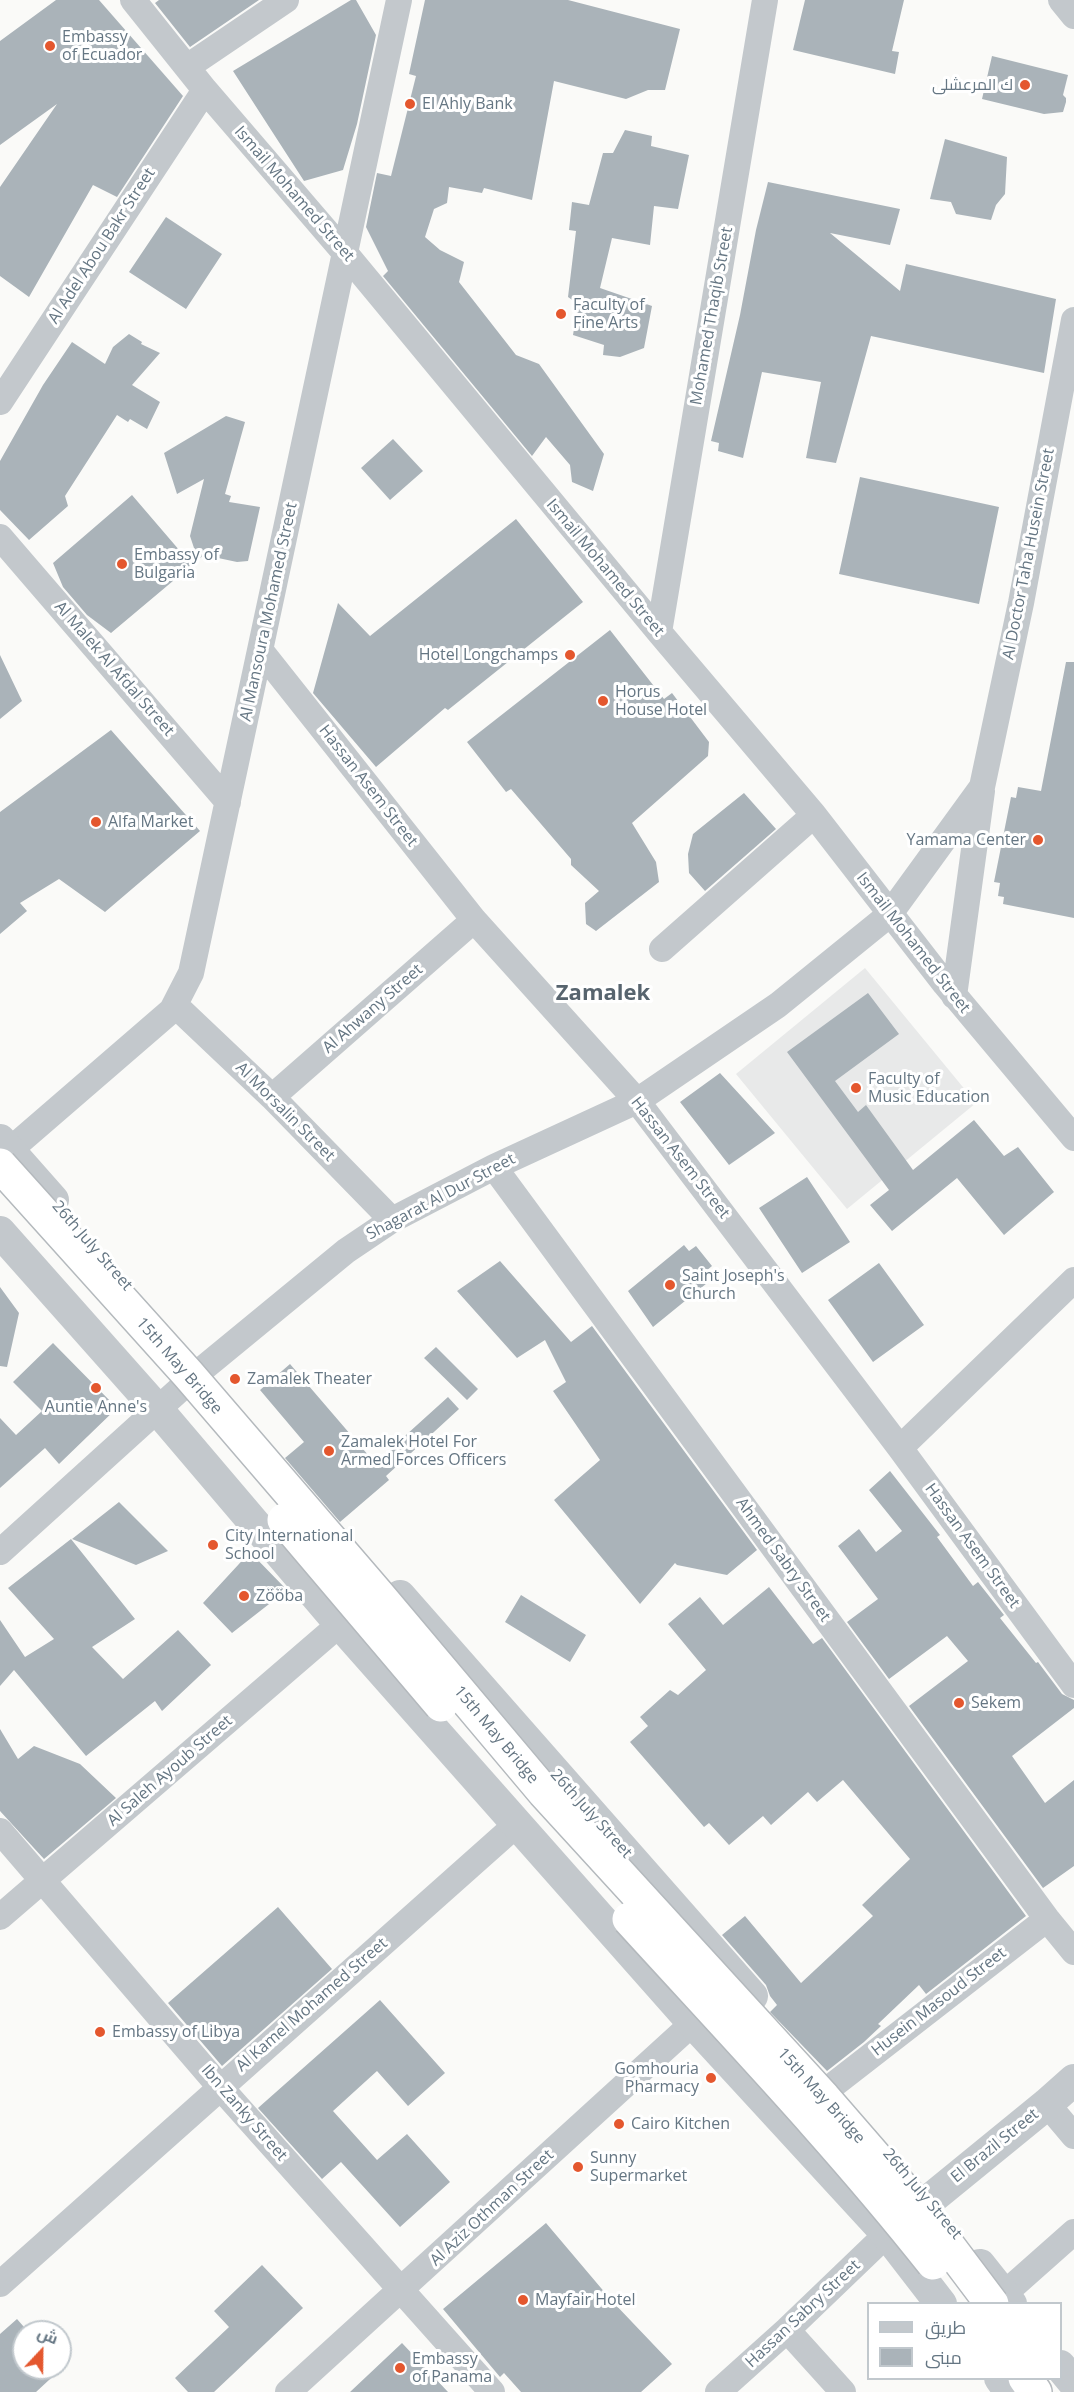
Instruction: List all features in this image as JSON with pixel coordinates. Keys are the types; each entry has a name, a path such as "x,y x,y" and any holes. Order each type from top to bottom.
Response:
{"highway":[{"name":"15th May Bridge","path":"3,1152 188,1374 544,1792 824,2098 1002,2300"},
{"name":"15th May Bridge","path":"0,1196 174,1391 530,1809 898,2220 963,2302"},
{"path":"1026,2380 1035,2392"}],"street":[{"name":"Ismail Mohamed Street","path":"133,0 205,90 345,253 658,633 814,815 949,990 1074,1138"},
{"path":"187,67 286,0"},
{"name":"Al Mansoura Mohamed Street","path":"3,1152 156,1026 176,1006 191,973 399,0"},
{"name":"Mohamed Thaqib Street","path":"658,633 765,0"},
{"path":"1061,0 1074,16"},
{"name":"Al Adel Abou Bakr Street","path":"0,402 205,90"},
{"name":"Al Doctor Taha Husein Street","path":"949,990 982,787 1021,603 1074,320"},
{"name":"Al Malek Al Afdal Street","path":"0,537 228,802"},
{"name":"Hassan Asem Street","path":"261,651 474,920 637,1101 900,1448 1074,1685"},
{"name":"Al Doctor Taha Husein Street","path":"889,915 982,787"},
{"path":"662,949 814,815"},
{"name":"Shagarat Al Dur Street","path":"0,1552 200,1371 346,1251 392,1220 494,1167 637,1101 778,1005 889,915"},
{"name":"Al Ahwany Street","path":"272,1098 474,920"},
{"name":"Al Morsalin Street","path":"176,1006 272,1098 392,1220"},
{"name":"26th July Street","path":"3,1152 200,1371 832,2086 928,2201 1002,2300"},
{"name":"Ahmed Sabry Street","path":"494,1167 1047,1919 1074,1952"},
{"path":"0,1233 158,1410 340,1624 693,2023 887,2234 939,2302"},
{"path":"900,1448 1074,1280"},
{"name":"Al Saleh Ayoub Street","path":"0,1917 340,1624"},
{"name":"Al Kamel Mohamed Street","path":"0,2284 517,1824"},
{"name":"Ibn Zanky Street","path":"0,1831 220,2087 492,2392"},
{"name":"Husein Masoud Street","path":"832,2086 1047,1919"},
{"name":"Al Aziz Othman Street","path":"288,2392 693,2023"},
{"name":"El Brazil Street","path":"887,2234 1074,2080"},
{"path":"1047,2104 1074,2136"},
{"path":"1002,2300 1074,2232"},
{"name":"Hassan Sabry Street","path":"718,2392 787,2330 887,2234"},
{"path":"787,2330 843,2392"},
{"path":"1001,2380 1010,2392"}],"shaded area":[{"name":"Faculty of Music Education","path":"865,968 976,1103 847,1209 736,1074"}],"building":[{"path":"56,0 99,0 183,96 117,197 93,185 29,297 0,276 0,187 57,104 0,145 0,41"},
{"path":"159,0 259,0 190,47 155,3"},
{"path":"351,0 356,0 376,35 357,124 343,170 304,181 233,71"},
{"path":"425,0 568,0 680,29 665,90 648,90 626,99 554,81 532,200 484,188 482,193 449,187 447,203 434,209 425,237 440,250 464,262 459,282 516,355 539,364 604,454 593,491 572,482 570,465 546,437 532,456 383,276 388,271 366,227 377,173 391,176 416,76 409,74"},
{"path":"805,0 904,0 892,51 899,52 895,74 793,50"},
{"name":"ك المرعشلى","path":"992,56 1068,75 1063,95 1066,102 1063,112 1044,114 982,99"},
{"path":"625,130 652,136 651,146 689,155 678,209 654,206 650,245 612,238 600,288 652,306 644,348 620,357 603,355 604,345 573,335 578,304 568,297 576,231 569,230 572,202 589,205 603,153 613,153"},
{"path":"945,139 1007,157 1005,194 996,205 991,220 956,214 951,202 930,199"},
{"path":"768,182 900,209 890,245 830,233 900,291 906,264 1056,299 1044,373 871,336 836,463 806,458 821,382 762,372 743,458 718,451 719,443 711,441"},
{"path":"166,217 222,254 186,309 129,272"},
{"path":"129,334 142,342 141,344 160,353 132,385 160,402 147,429 130,419 128,422 117,415 65,496 68,506 29,540 0,510 0,461 43,385 72,342 105,364 113,347"},
{"path":"226,416 245,422 225,494 231,496 229,502 260,507 248,561 237,562 204,555 198,560 190,536 204,479 177,494 164,453"},
{"path":"393,439 423,471 390,500 361,468"},
{"path":"860,477 999,507 979,604 839,574"},
{"name":"Embassy of Bulgaria","path":"132,495 192,565 111,633 87,615 63,587 53,563"},
{"path":"516,519 583,602 448,710 445,708 376,767 313,693 338,603 370,636"},
{"path":"610,630 664,699 672,693 709,742 708,756 632,823 656,862 659,882 596,931 586,924 585,903 599,891 571,865 571,859 511,789 506,792 467,742"},
{"path":"0,655 22,701 0,719"},
{"name":"Yamama Center","path":"1066,662 1074,662 1074,918 1003,904 1004,897 998,896 1000,883 994,882 1011,797 1016,798 1018,787 1041,791"},
{"name":"Alfa Market","path":"111,730 200,831 105,912 59,879 20,903 27,911 0,934 0,812"},
{"path":"744,793 776,829 705,891 689,873 688,854 693,834"},
{"path":"868,993 899,1034 835,1081 858,1112 866,1105 913,1170 974,1120 1004,1156 1018,1147 1054,1192 1004,1235 957,1178 892,1231 870,1205 889,1190 787,1052"},
{"path":"720,1073 775,1133 729,1165 680,1102"},
{"path":"807,1177 850,1242 802,1273 759,1208"},
{"name":"Saint Joseph's Church","path":"684,1245 689,1251 696,1246 712,1266 706,1271 712,1279 653,1327 628,1291"},
{"path":"500,1261 571,1342 592,1326 757,1550 727,1575 675,1563 640,1604 554,1500 600,1460 553,1391 566,1382 545,1340 517,1358 457,1291"},
{"path":"879,1263 924,1325 873,1362 828,1300"},
{"path":"0,1287 19,1313 7,1367 0,1366"},
{"path":"53,1343 117,1408 59,1464 45,1448 0,1488 0,1418 16,1435 42,1411 13,1382"},
{"path":"436,1347 478,1389 467,1400 424,1358"},
{"name":"Zamalek Hotel For Armed Forces Officers","path":"290,1364 375,1463 448,1397 459,1409 386,1476 389,1480 340,1522 285,1458 304,1442 260,1390"},
{"path":"890,1471 940,1535 937,1537 973,1586 978,1582 1004,1615 1000,1618 1036,1663 1038,1662 1062,1694 1074,1700 1074,1708 1012,1756 1045,1803 1074,1780 1074,1866 1043,1888 909,1706 968,1661 947,1636 889,1679 847,1622 878,1599 838,1546 859,1529 876,1552 902,1531 869,1490"},
{"path":"119,1502 168,1551 136,1565 72,1539"},
{"path":"71,1539 135,1619 92,1647 123,1679 178,1630 211,1665 162,1711 155,1701 86,1756 14,1670 0,1686 0,1620 25,1657 54,1639 8,1588"},
{"name":"Zööba","path":"250,1552 287,1590 232,1633 203,1603"},
{"path":"769,1587 813,1644 822,1638 1026,1916 926,1994 919,1985 878,2024 881,2026 864,2042 827,2071 770,2012 777,2005 766,1985 722,1935 745,1916 801,1983 873,1916 862,1905 910,1859 843,1780 817,1802 808,1792 771,1825 763,1816 729,1845 709,1823 704,1827 630,1742 648,1726 640,1717 670,1690 678,1695 706,1670 668,1624 700,1597 723,1625"},
{"path":"521,1595 586,1635 570,1662 505,1622"},
{"path":"0,1729 18,1759 34,1746 80,1764 116,1798 44,1859 0,1811"},
{"path":"278,1907 332,1969 222,2066 168,2003"},
{"path":"380,2000 445,2073 408,2106 377,2071 333,2111 377,2160 407,2134 450,2182 400,2227 341,2162 322,2179 258,2108"},
{"path":"546,2223 612,2301 672,2364 641,2392 521,2392 504,2373 500,2377 443,2309"},
{"path":"262,2265 303,2308 214,2392 188,2392 175,2378 229,2327 214,2311"},
{"path":"12,2323 12,2380 49,2380 36,2392 0,2392 0,2334"},
{"name":"Embassy of Panama","path":"402,2343 448,2392 350,2392"}],"place":[{"name":"Embassy of Ecuador","path":"50,46"},
{"name":"ك المرعشلى","path":"1025,85"},
{"name":"El Ahly Bank","path":"410,104"},
{"name":"Faculty of Fine Arts","path":"561,314"},
{"name":"Embassy of Bulgaria","path":"122,564"},
{"name":"Hotel Longchamps","path":"570,655"},
{"name":"Horus House Hotel","path":"603,701"},
{"name":"Alfa Market","path":"96,822"},
{"name":"Yamama Center","path":"1038,840"},
{"name":"Faculty of Music Education","path":"856,1088"},
{"name":"Saint Joseph's Church","path":"670,1285"},
{"name":"Zamalek Theater","path":"235,1379"},
{"name":"Auntie Anne's","path":"96,1388"},
{"name":"Zamalek Hotel For Armed Forces Officers","path":"329,1451"},
{"name":"City International School","path":"213,1545"},
{"name":"Zööba","path":"244,1596"},
{"name":"Sekem","path":"959,1703"},
{"name":"Embassy of Libya","path":"100,2032"},
{"name":"Gomhouria Pharmacy","path":"711,2078"},
{"name":"Cairo Kitchen","path":"619,2124"},
{"name":"Sunny Supermarket","path":"578,2167"},
{"name":"Mayfair Hotel","path":"523,2300"},
{"name":"Embassy of Panama","path":"400,2368"}],"district":[{"name":"Zamalek","path":"603,994"}]}
